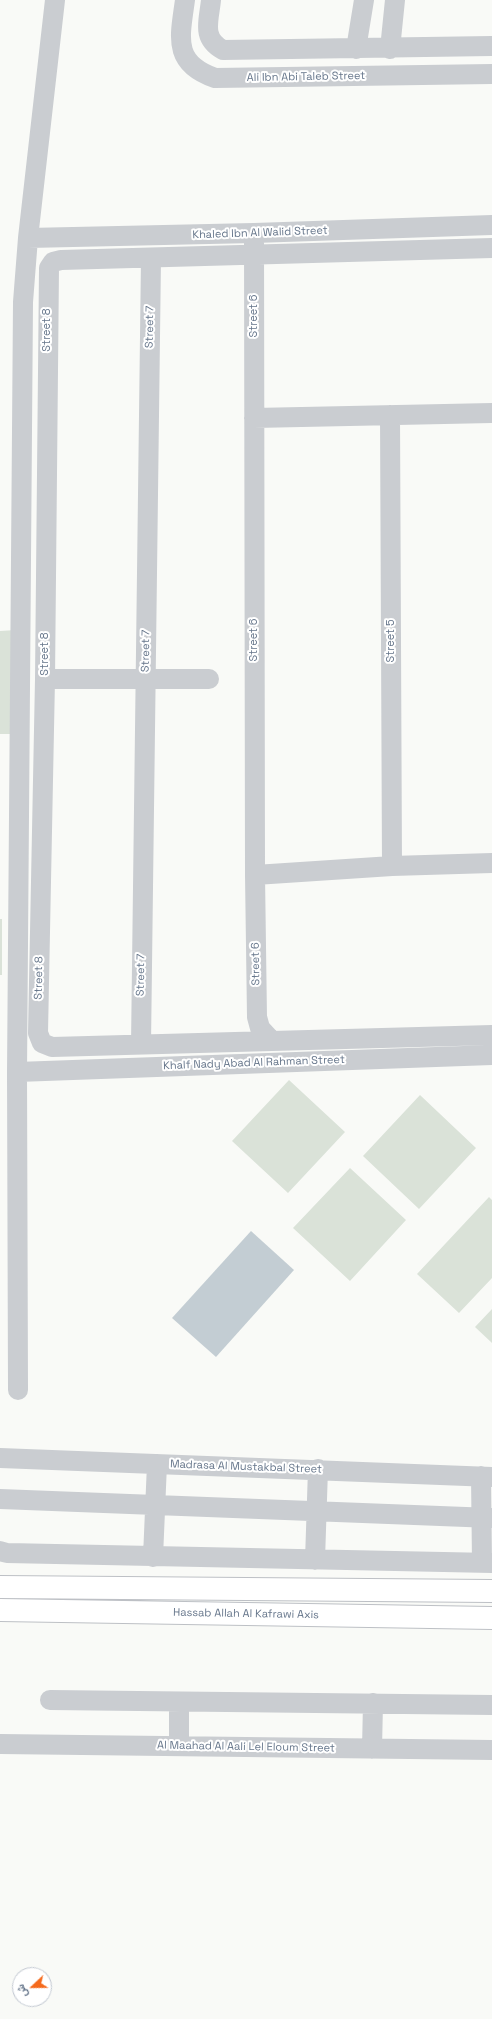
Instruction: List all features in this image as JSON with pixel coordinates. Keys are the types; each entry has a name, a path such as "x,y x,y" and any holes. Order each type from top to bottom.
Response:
{"main road":[{"path":"0,1587 492,1591"},
{"name":"Hassab Allah Al Kafrawi Axis","path":"0,1610 492,1618"}],"street":[{"path":"18,1390 17,1072 23,302 28,238 55,0"},
{"name":"Ali Ibn Abi Taleb Street","path":"185,0 180,41 184,54 191,65 202,74 215,78 492,74"},
{"path":"211,0 208,31 213,42 223,50 390,49 492,46"},
{"path":"356,49 364,0"},
{"path":"390,49 395,0"},
{"path":"416,74 417,48"},
{"name":"Khaled Ibn Al Walid Street","path":"28,238 254,234 492,225"},
{"name":"Street 6","path":"254,234 255,876 258,1022 265,1041"},
{"name":"Khaled Ibn Al Walid Street","path":"61,260 492,248"},
{"name":"Street 7","path":"140,1044 150,258"},
{"name":"Street 8","path":"52,1047 42,1043 38,1033 45,679 47,272 54,262 61,260"},
{"path":"254,418 492,413"},
{"name":"Street 5","path":"390,415 392,866"},
{"path":"45,679 208,679"},
{"path":"255,876 392,866 492,863"},
{"name":"Khalf Nady Abad Al Rahman Street","path":"52,1047 492,1035"},
{"path":"259,1063 265,1041"},
{"name":"Khalf Nady Abad Al Rahman Street","path":"17,1072 492,1055"},
{"name":"Madrasa Al Mustakbal Street","path":"0,1458 486,1476"},
{"path":"153,1557 157,1464"},
{"path":"315,1560 318,1469"},
{"path":"0,1551 7,1553 153,1557 487,1563 486,1476"},
{"path":"0,1499 486,1518"},
{"path":"50,1700 492,1705"},
{"path":"179,1702 180,1745"},
{"path":"372,1749 373,1703"},
{"name":"Al Maahad Al Aali Lel Eloum Street","path":"0,1744 492,1750"}],"shaded area":[{"path":"16,630 18,734 0,734 0,631"},
{"path":"0,919 2,919 2,975 0,975"},
{"path":"289,1080 345,1132 288,1193 232,1141"},
{"path":"420,1095 476,1148 419,1209 363,1156"},
{"path":"350,1168 406,1220 350,1281 293,1228"},
{"path":"489,1197 492,1200 492,1278 459,1313 417,1274"},
{"path":"251,1231 294,1270 216,1357 172,1318"},
{"path":"492,1309 492,1343 475,1327"}]}
